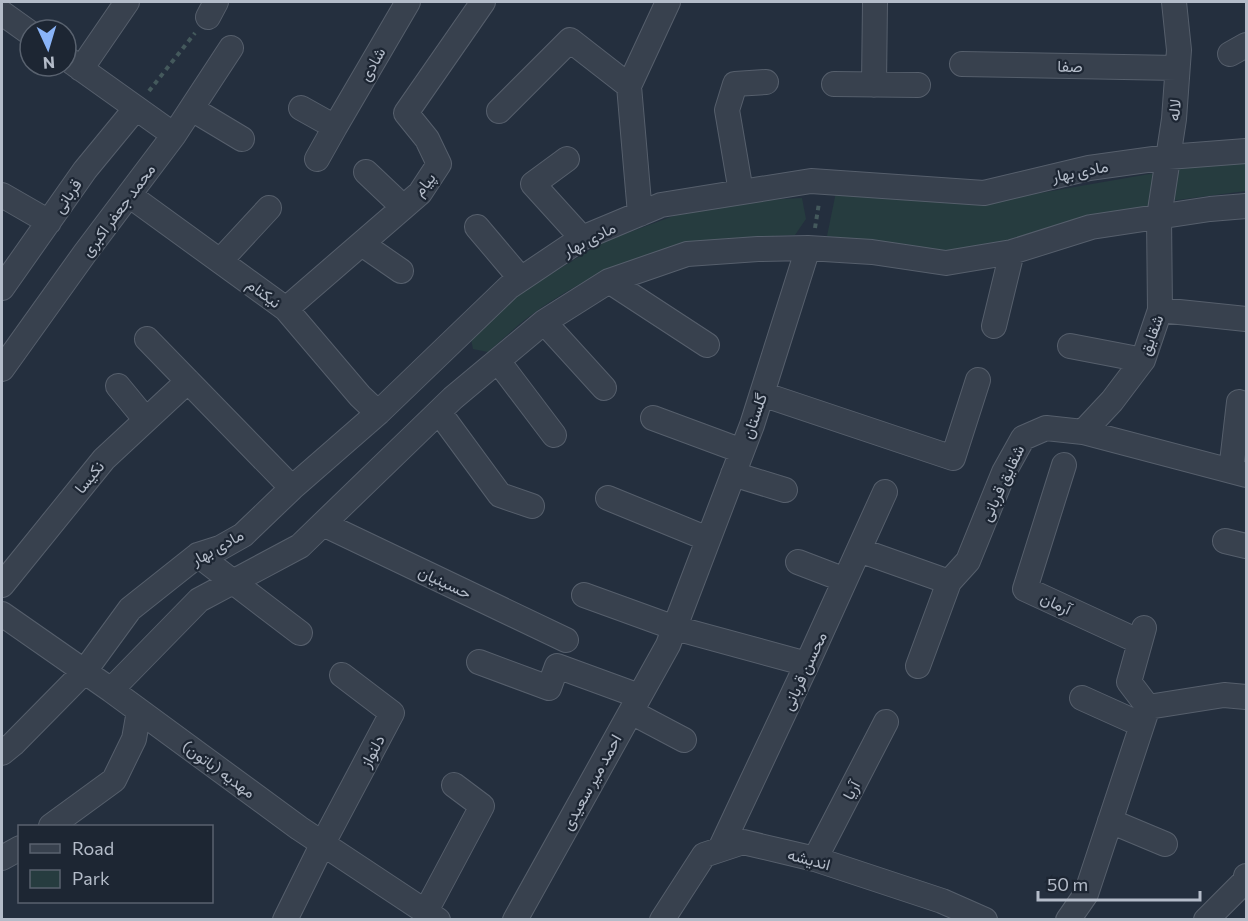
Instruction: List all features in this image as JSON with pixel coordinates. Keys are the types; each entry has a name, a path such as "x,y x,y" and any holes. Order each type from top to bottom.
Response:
{"street":[{"path":"78,59 127,2"},
{"name":"شادی","path":"317,159 408,2"},
{"name":"پیام","path":"286,309 420,193 439,164 427,139 406,113 483,2"},
{"path":"640,214 629,86 665,2"},
{"path":"874,85 875,2"},
{"name":"لاله","path":"1158,217 1174,119 1178,68 1179,50 1173,2"},
{"path":"2,13 18,24"},
{"path":"499,111 570,40 629,86"},
{"name":"محمد جعفر اکبری","path":"2,369 85,253 174,135 231,48"},
{"name":"صفا","path":"962,64 1178,68"},
{"path":"78,67 174,135"},
{"path":"741,192 727,110 735,84 766,82"},
{"path":"834,84 918,85"},
{"name":"قربانی","path":"2,288 85,170 136,108"},
{"path":"301,108 335,127"},
{"path":"192,109 242,139"},
{"name":"مادی بهار","path":"6,743 84,672 130,609 198,555 220,548 243,536 292,488 378,413 509,287 582,238 661,205 811,181 984,193 1089,168 1168,157 1246,151"},
{"path":"567,159 533,183 582,238"},
{"path":"366,172 403,207"},
{"path":"2,195 49,222"},
{"name":"نیکنام","path":"129,195 286,309 360,396 378,413"},
{"path":"111,690 199,600 300,546 439,412 498,361 544,322 609,281 687,254 808,248 872,252 946,263 1012,252 1091,227 1210,209 1246,206"},
{"path":"220,261 268,208"},
{"name":"شقایق","path":"1083,432 1112,401 1143,360 1160,310 1158,217"},
{"path":"477,227 521,279"},
{"path":"362,244 401,271"},
{"name":"گلستان","path":"671,636 742,452 808,248"},
{"path":"994,326 1012,252"},
{"path":"609,281 707,345"},
{"path":"1160,310 1246,319"},
{"path":"544,322 604,388"},
{"path":"147,339 292,488"},
{"path":"1070,346 1143,360"},
{"path":"498,361 554,435"},
{"path":"762,394 953,458 978,380"},
{"name":"نکیسا","path":"2,585 104,459 188,381"},
{"path":"118,386 146,420"},
{"path":"1238,473 1239,402"},
{"path":"439,412 500,495 532,506"},
{"path":"653,418 742,452"},
{"name":"شقایق قربانی","path":"948,582 968,561 1004,472 1023,438 1046,428 1083,432 1238,473"},
{"name":"آرمان","path":"1064,465 1025,589 1143,634 1129,682 1145,716"},
{"path":"733,474 785,490"},
{"name":"محسن قربانی","path":"720,849 885,492"},
{"path":"608,498 708,539"},
{"name":"حسینیان","path":"323,524 566,640"},
{"path":"859,550 948,582 918,666"},
{"path":"198,555 300,633"},
{"path":"798,562 845,580"},
{"path":"584,595 671,636 807,664"},
{"name":"مهدیه (باتون)","path":"2,614 323,843 432,915"},
{"name":"احمد میر سعیدی","path":"515,920 671,636"},
{"path":"478,662 549,688 557,666 635,704 684,740"},
{"name":"دلنواز","path":"323,843 392,713 342,675"},
{"path":"1082,698 1145,716 1224,694 1246,697"},
{"path":"52,825 114,780 134,739 139,711"},
{"path":"1068,920 1086,894 1145,716"},
{"name":"آریا","path":"815,859 886,722"},
{"path":"432,915 482,806 454,785"},
{"path":"1110,821 1165,844"},
{"name":"اندیشه","path":"662,920 704,855 743,842 815,859 942,901 972,917"},
{"path":"285,920 323,843"},
{"path":"2,858 18,849"},
{"path":"1206,920 1243,888"}],"path":[{"path":"136,108 212,9"},
{"path":"808,248 816,224 823,182"}],"green space":[{"path":"1246,162 1246,191 1170,201 1176,167"},
{"path":"1155,173 1152,209 1009,242 946,251 827,236 836,192 988,202"},
{"path":"802,198 806,219 795,235 710,240 642,256 602,273 546,304 488,352 473,349 468,325 603,242 676,215 763,200"}]}
